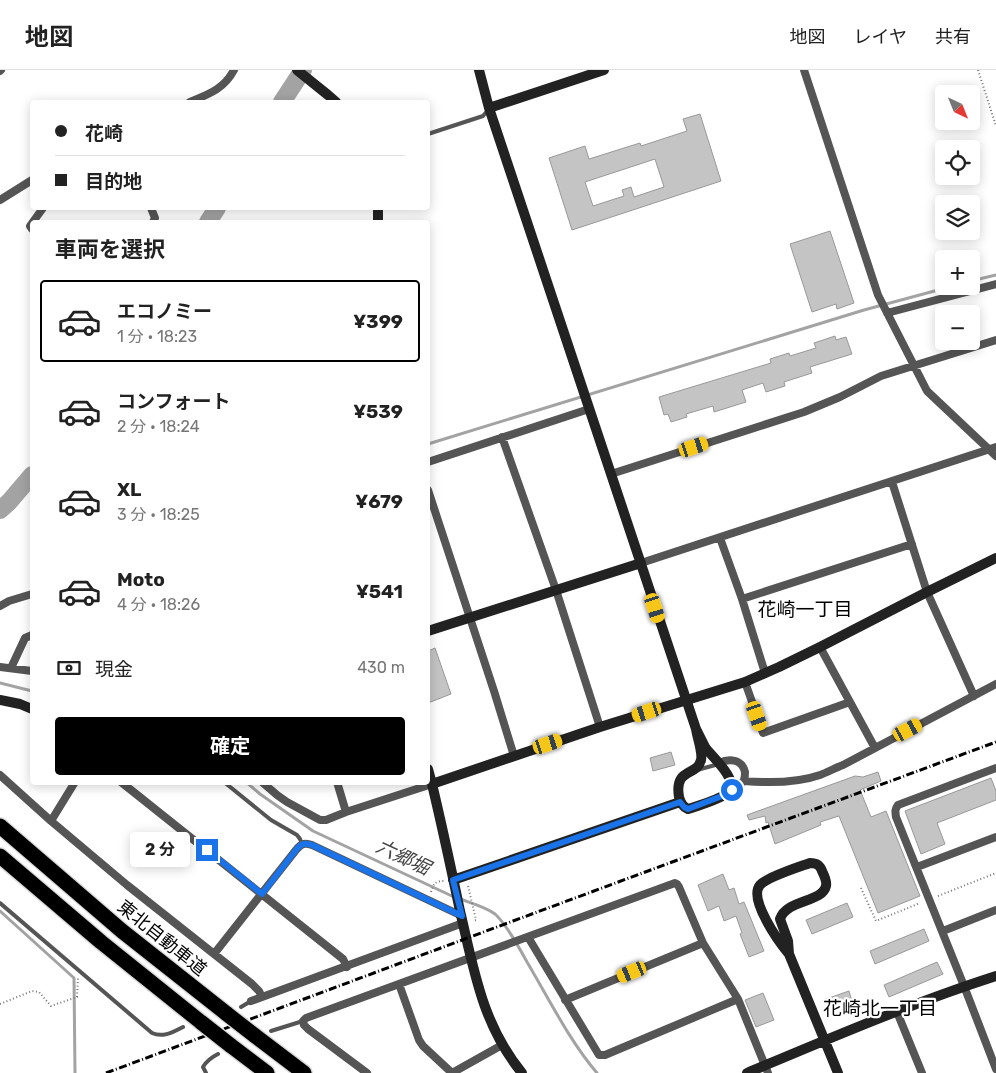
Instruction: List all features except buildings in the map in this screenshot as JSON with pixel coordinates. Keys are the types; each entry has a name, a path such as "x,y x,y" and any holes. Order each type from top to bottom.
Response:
{"highway":[{"name":"東北自動車道","path":"0,826 122,931 234,1010 254,1035 304,1073"},
{"path":"0,856 101,942 202,1023 224,1049 267,1073"}],"street":[{"path":"194,100 220,88 226,83 234,70"},
{"path":"297,70 334,100"},
{"path":"479,70 489,108 696,729 701,761 699,765 682,776 680,781 678,787 680,802 684,807 688,809 722,796 736,788 744,780 744,770 739,762 731,760 720,763"},
{"path":"489,108 604,70"},
{"path":"804,70 878,295 927,391 993,448 996,456"},
{"path":"0,200 30,181"},
{"path":"887,313 996,284"},
{"path":"611,474 804,412 840,397 881,376 996,340"},
{"path":"430,461 589,409"},
{"path":"502,437 556,590 600,727"},
{"path":"430,630 641,564 993,448"},
{"path":"892,482 927,592 974,696"},
{"path":"430,496 514,756"},
{"path":"720,538 742,599 765,673"},
{"path":"742,599 912,544"},
{"path":"432,784 600,727 745,682 820,647 996,558"},
{"path":"0,606 30,595"},
{"path":"11,668 25,638 30,636"},
{"path":"820,647 875,748"},
{"path":"0,667 30,670"},
{"path":"745,682 763,733 850,702"},
{"path":"744,780 796,780 819,775 843,765 996,684"},
{"path":"0,700 30,708"},
{"path":"696,729 706,748 720,763 728,776 731,785 729,792"},
{"path":"996,768 898,805 896,808 896,817 943,931 996,1069"},
{"path":"0,775 127,885 252,984 262,997"},
{"path":"430,776 452,884 464,918 471,957 482,998 494,1031 522,1073"},
{"path":"52,821 72,785"},
{"path":"125,785 343,959 347,967"},
{"path":"265,785 287,802 320,820 326,820 429,785"},
{"path":"338,785 346,812"},
{"path":"452,884 680,802"},
{"path":"917,867 996,837"},
{"path":"214,954 302,844 306,843 464,918"},
{"path":"789,954 781,945 763,912 758,900 758,890 762,883 770,879 814,863 821,867 826,888 819,895 785,910 781,915 780,923 788,941 789,954 838,1073"},
{"path":"367,1073 308,1029 303,1021 306,1018 675,883 679,886 703,942 738,999 767,1069"},
{"path":"943,931 996,910"},
{"path":"251,1001 347,967 464,918"},
{"path":"525,938 599,1055 604,1055 738,999"},
{"path":"565,1000 703,942"},
{"path":"747,1073 767,1069 825,1041 964,986 996,976"},
{"path":"399,984 419,1040 452,1073 502,1045"},
{"path":"897,1012 922,1073"}],"lane":[{"path":"430,133 483,116 489,108"},
{"path":"692,770 699,770 720,763"},
{"path":"228,785 272,820 300,838 302,844"},
{"path":"0,903 152,1033 164,1035 183,1027"},
{"path":"234,1010 251,1001"},
{"path":"271,1032 303,1021"},
{"path":"206,1073 203,1067 205,1063 224,1049"}],"path":[{"path":"978,70 996,126"},
{"path":"936,897 996,873"},
{"path":"430,894 435,883 438,881 452,884"},
{"path":"464,918 476,920 468,884"},
{"path":"861,888 876,921 922,902"},
{"path":"0,1004 32,991 39,992 51,1006 77,997 77,978 81,973"}],"waterway":[{"path":"283,100 303,70"},
{"path":"209,220 216,210"},
{"path":"980,279 996,275"},
{"path":"430,443 864,310 935,291"},
{"path":"0,510 30,477"},
{"name":"六郷堀","path":"0,683 30,690"},
{"name":"六郷堀","path":"250,785 313,831 454,897"},
{"name":"六郷堀","path":"460,899 478,905 495,914 504,924 568,1033 597,1073"},
{"path":"0,911 74,978 75,1073"}],"railway":[{"path":"106,1073 996,742"}],"district":[{"name":"花崎一丁目","path":"805,609"},
{"name":"花崎北一丁目","path":"880,1008"}],"route":[{"path":"207,850 262,894 296,850 306,843 462,916 453,880 680,802 688,809 722,796 732,790"}]}
